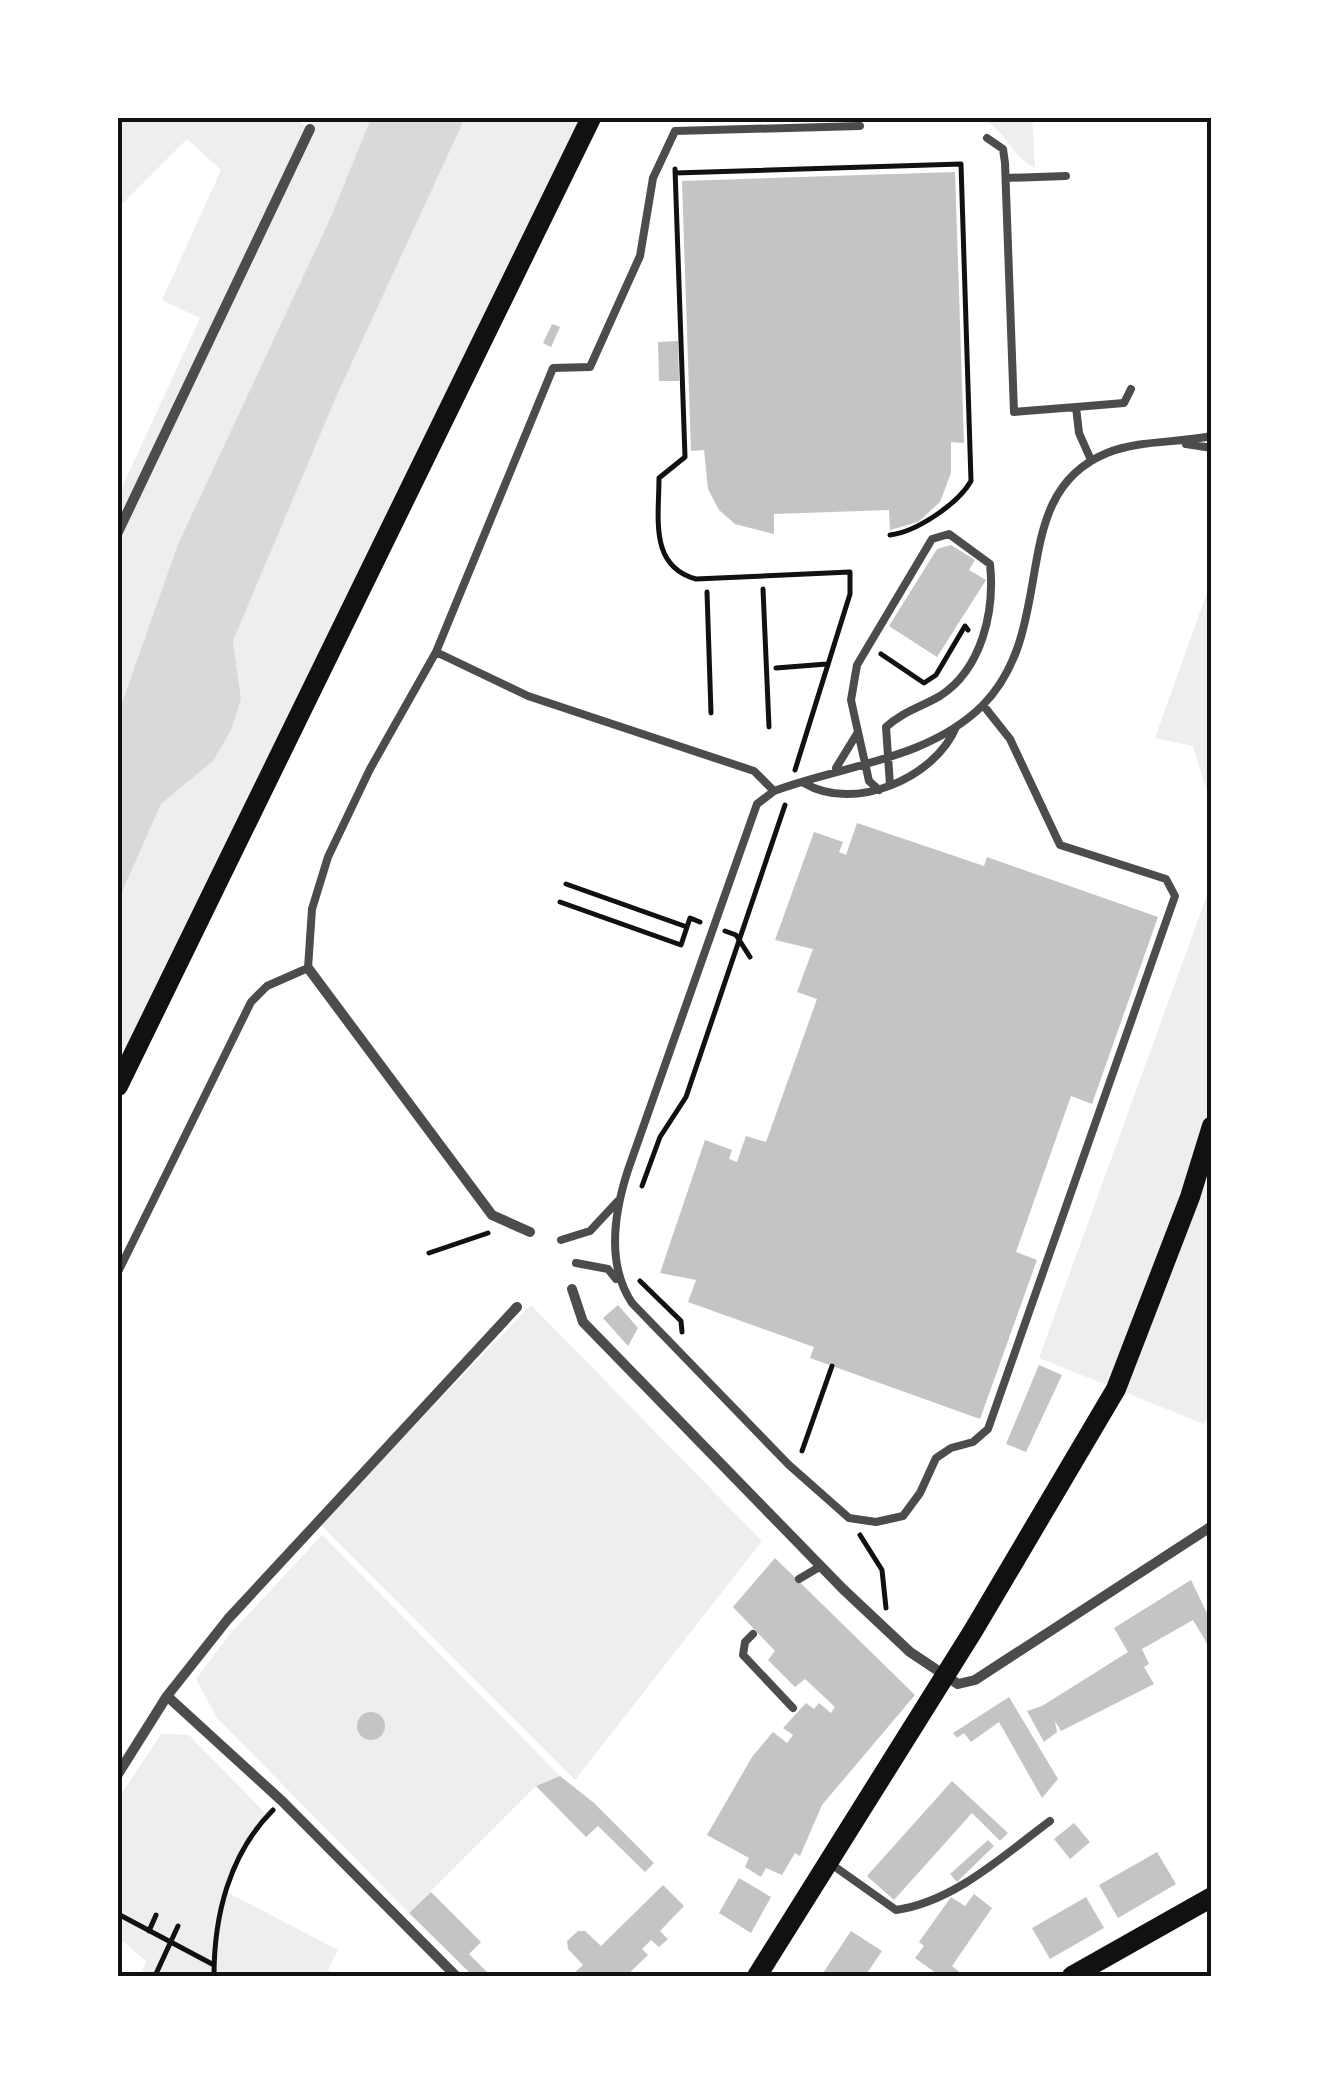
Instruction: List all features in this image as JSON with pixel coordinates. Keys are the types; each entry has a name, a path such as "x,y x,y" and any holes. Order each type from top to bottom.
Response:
{"main road":[{"path":"118,1086 591,118"},
{"path":"757,1976 944,1677 1116,1390 1190,1197 1212,1126"},
{"path":"1072,1976 1212,1897"}],"street":[{"path":"118,532 313,123"},
{"path":"308,968 492,1214 510,1226 530,1232"},
{"path":"572,1289 583,1322 820,1566 881,1625 958,1684 975,1680 1212,1526"},
{"path":"118,1774 167,1696 228,1619 517,1307"},
{"path":"167,1696 282,1801 456,1976"}],"lane":[{"path":"118,1272 251,1002 268,986 308,968 312,908 328,857 370,769 436,652 552,368 590,368 640,256 654,178 675,131 860,126"},
{"path":"987,138 1003,149 1006,178 1014,412 1124,404 1131,389"},
{"path":"1006,178 1066,176"},
{"path":"1076,407 1078,434 1091,460"},
{"path":"617,1280 618,1201 757,804 774,791 836,768 915,750 956,727 983,705 1009,670 1028,620 1042,518 1065,482 1091,460 1112,450 1212,436"},
{"path":"1177,443 1212,448"},
{"path":"879,790 869,781 864,763 852,684 867,644 932,539 949,534 990,564 981,644 960,680 886,727 890,785"},
{"path":"436,652 548,702 754,770 774,791"},
{"path":"576,1263 608,1269 632,1303 763,1439 849,1518 876,1522 902,1516 920,1493 936,1458 951,1448 973,1442 988,1429 1174,896 1166,879 1060,846 1010,739 983,705"},
{"path":"804,783 816,790 846,795 879,790 948,747 956,727"},
{"path":"836,768 858,732"},
{"path":"561,1240 590,1231 618,1201"},
{"path":"799,1580 820,1566"},
{"path":"753,1634 745,1642 743,1655 793,1708"},
{"path":"828,1862 896,1910 918,1907 956,1888 1050,1821"}],"path":[{"path":"637,1201 660,1137 686,1096 740,941 850,594 850,572 696,579 680,575 666,562 659,540 659,478 686,457 675,131"},
{"path":"675,173 960,164 971,481 964,494 917,526 890,534"},
{"path":"763,590 769,727"},
{"path":"706,592 711,713"},
{"path":"838,631 867,644 924,683 936,676 965,626 981,644"},
{"path":"776,668 827,664"},
{"path":"566,884 687,926"},
{"path":"560,902 680,944 690,918 736,935 750,957"},
{"path":"429,1253 510,1226"},
{"path":"636,1276 681,1321"},
{"path":"802,1451 832,1366"},
{"path":"849,1518 882,1570 886,1608 881,1625"},
{"path":"214,1976 218,1912 232,1874 246,1846 282,1801"},
{"path":"118,1914 214,1964"},
{"path":"149,1930 156,1915"},
{"path":"155,1976 178,1926"}],"shaded area":[{"path":"118,118 293,118 308,127 312,118 371,118 330,219 178,544 118,714 118,496 200,318 162,300 221,170 187,139 118,208"},
{"path":"371,118 465,118 337,395 233,641 241,699 231,730 213,761 161,804 118,901 118,714 178,544 330,219"},
{"path":"465,118 591,118 118,1086 118,901 161,804 213,761 241,699 233,641 337,395"},
{"path":"979,118 1032,118 1035,168 1019,156 996,128"},
{"path":"1211,581 1211,804 1193,746 1155,738"},
{"path":"1211,884 1211,1411 1204,1424 1039,1358"},
{"path":"531,1305 762,1541 575,1780 320,1524"},
{"path":"322,1535 560,1776 536,1786 409,1913 217,1718 196,1679 230,1634"},
{"path":"161,1734 189,1735 267,1815 246,1846 225,1891 338,1950 328,1970 340,1976 141,1976 146,1961 118,1937 118,1799"}],"building":[{"path":"955,172 964,443 951,442 951,473 940,502 918,522 890,530 889,510 774,514 774,534 735,524 719,510 708,489 704,450 691,451 682,181"},
{"path":"552,324 560,327 551,347 543,343"},
{"path":"678,341 679,381 659,381 658,342"},
{"path":"951,545 975,560 969,570 986,580 937,657 889,626 937,549"},
{"path":"857,823 984,866 987,857 1158,917 1092,1104 1071,1096 1016,1252 1037,1260 980,1419 810,1358 814,1347 688,1302 696,1280 660,1273 705,1140 732,1150 729,1159 737,1162 746,1136 766,1142 817,999 797,992 813,949 775,940 814,832 843,842 839,852 846,855"},
{"path":"618,1305 638,1328 628,1346 603,1318"},
{"path":"1039,1365 1062,1375 1026,1452 1006,1444"},
{"path":"775,1558 915,1695 822,1805 800,1856 795,1853 782,1875 766,1868 761,1877 745,1867 749,1858 707,1835 752,1757 773,1732 787,1743 793,1735 783,1728 806,1703 814,1709 819,1703 831,1713 835,1707 805,1679 795,1687 768,1660 775,1651 733,1607"},
{"path":"1191,1580 1207,1613 1212,1610 1212,1652 1193,1620 1142,1649 1149,1664 1144,1667 1154,1684 1061,1731 1055,1721 1057,1732 1044,1742 1027,1711 1042,1706 1128,1652 1114,1628"},
{"path":"1009,1697 1058,1779 1042,1798 999,1722 971,1742 964,1733 957,1738 953,1733"},
{"path":"371,1712 381,1716 385,1726 381,1736 371,1740 361,1736 357,1726 361,1716"},
{"path":"560,1776 594,1803 654,1863 645,1872 598,1826 586,1837 536,1786"},
{"path":"952,1781 1008,1833 1000,1841 972,1813 894,1900 867,1876"},
{"path":"1074,1823 1090,1842 1070,1859 1054,1839"},
{"path":"988,1840 994,1846 957,1882 950,1874"},
{"path":"1157,1852 1176,1884 1118,1918 1099,1885"},
{"path":"739,1878 771,1897 751,1933 719,1913"},
{"path":"663,1885 684,1906 660,1931 668,1939 659,1947 651,1940 642,1949 648,1955 626,1976 571,1976 583,1965 568,1949 567,1941 578,1931 585,1931 601,1946"},
{"path":"431,1892 481,1942 469,1954 491,1976 473,1976 409,1913"},
{"path":"974,1894 992,1908 952,1966 962,1974 940,1976 915,1958 924,1946 919,1942 951,1897 965,1906"},
{"path":"1086,1897 1104,1928 1050,1959 1032,1928"},
{"path":"851,1931 882,1951 865,1976 821,1976"}]}
